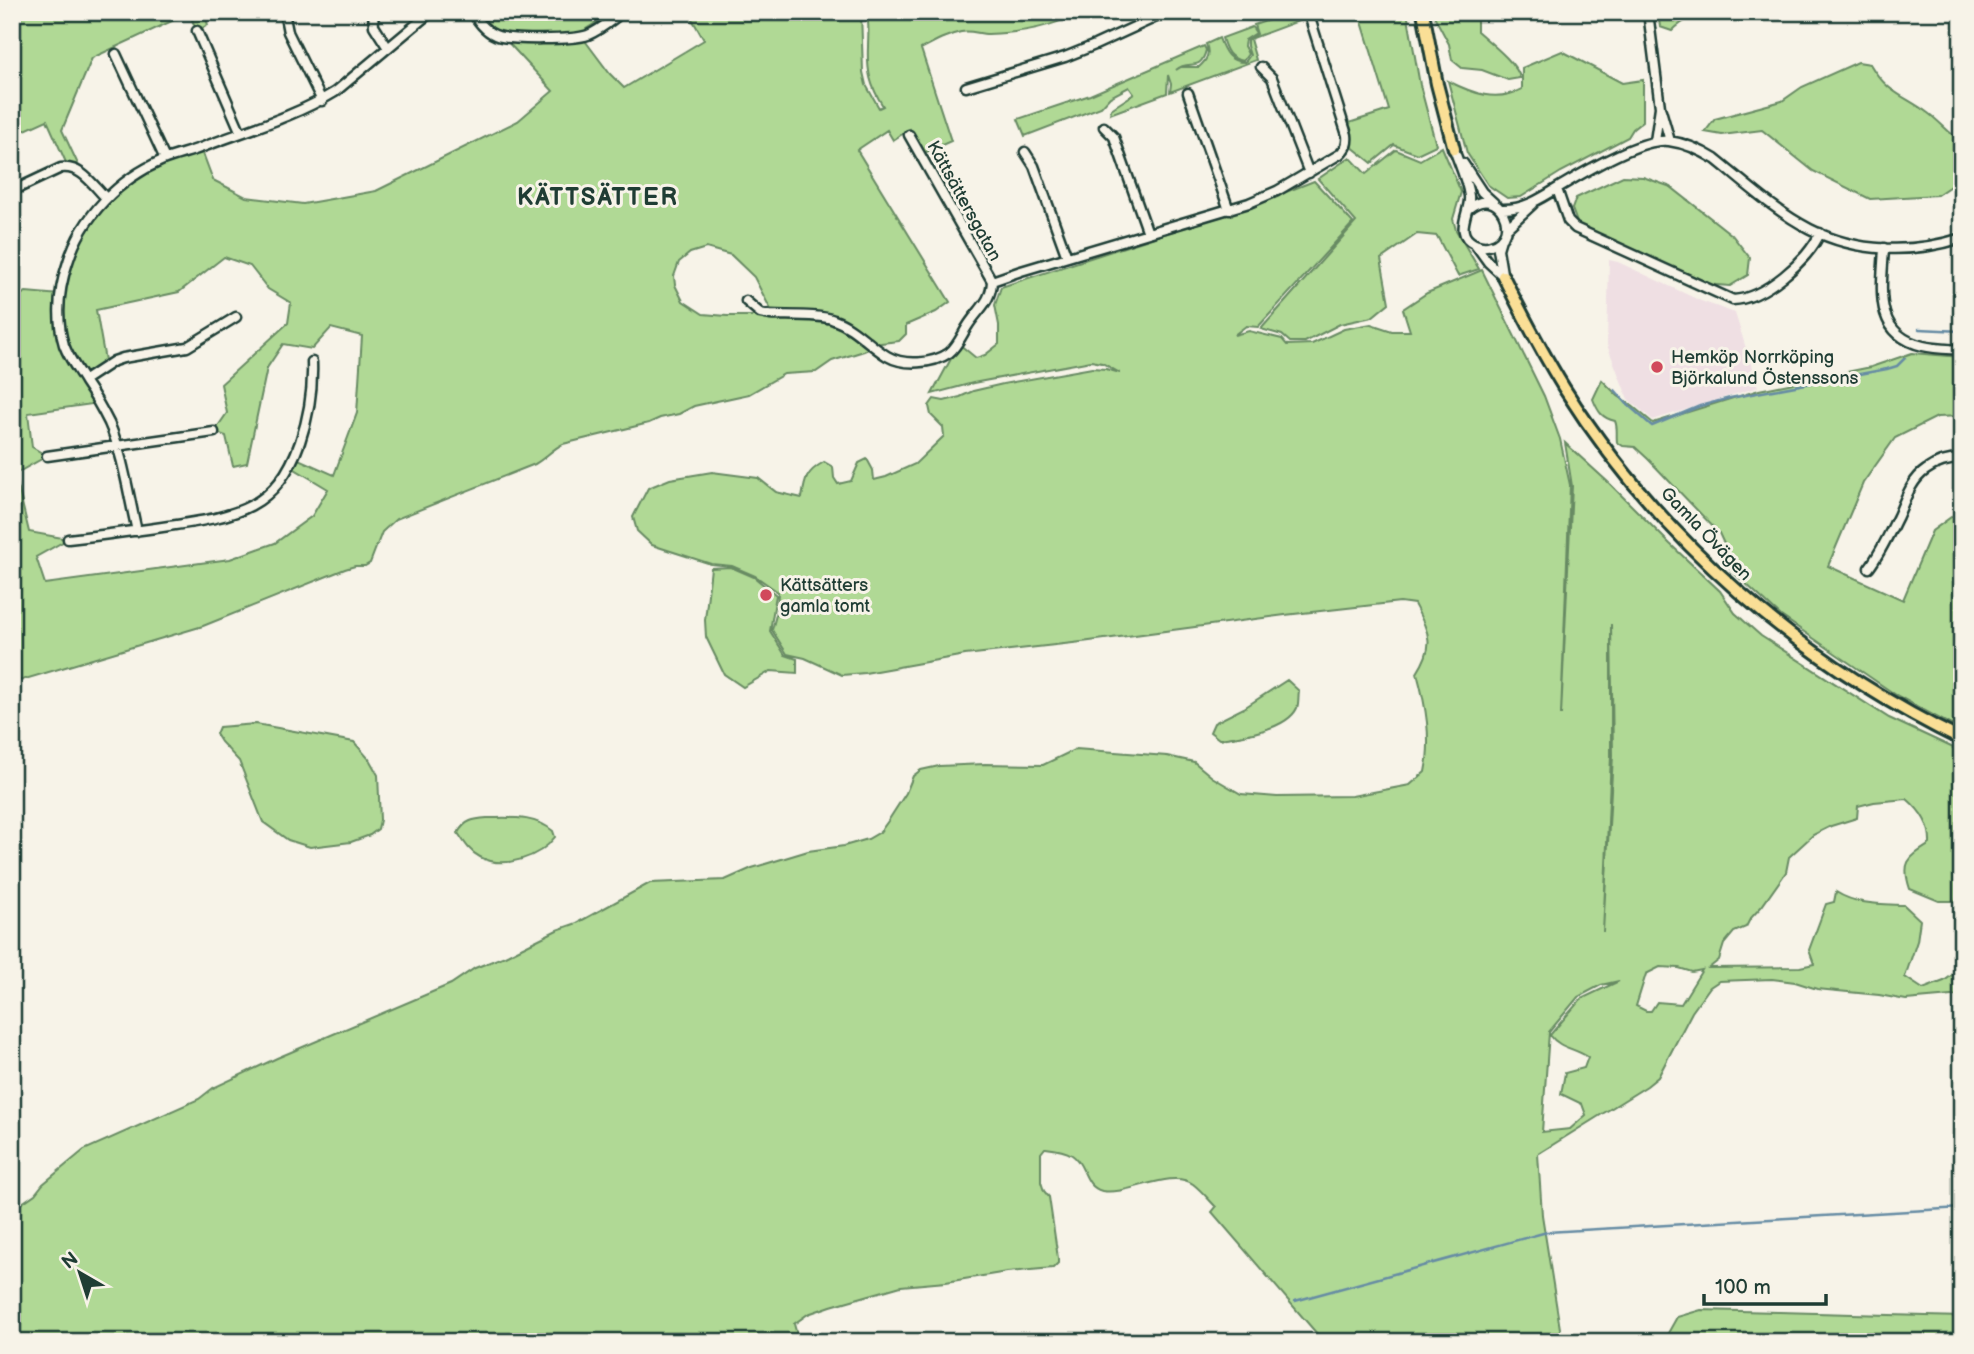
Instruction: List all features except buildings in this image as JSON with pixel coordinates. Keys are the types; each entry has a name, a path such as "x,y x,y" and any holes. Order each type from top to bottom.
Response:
{"main road":[{"name":"Gamla Övägen","path":"1423,12 1437,85 1454,149"},
{"name":"Gamla Övägen","path":"1503,276 1538,344 1566,390 1620,467 1668,523 1724,580 1782,629 1833,666 1924,722 1962,740"}],"street":[{"path":"284,12 288,32 322,100"},
{"path":"373,12 375,30 388,48"},
{"path":"137,531 110,425 99,402 70,359 61,327 60,295 71,253 91,216 123,183 164,159 241,133 322,100 431,12"},
{"path":"472,12 497,37 515,39 577,37 588,34 616,17"},
{"path":"966,87 1065,57 1167,12"},
{"name":"Kättsättersgatan","path":"992,281 1229,210 1277,191 1340,154 1348,141 1308,12"},
{"path":"1648,12 1660,107 1670,141"},
{"path":"197,31 241,133"},
{"path":"116,54 164,159"},
{"path":"1261,67 1272,78 1309,173"},
{"path":"1188,93 1229,210"},
{"path":"1655,141 1660,107"},
{"path":"1104,127 1114,137 1148,233"},
{"name":"Kättsättersgatan","path":"746,301 754,309 770,315 834,319 890,358 902,362 932,360 949,353 977,312 985,306 992,292 992,281 909,135"},
{"path":"1468,209 1478,202 1521,207 1608,160 1655,141 1670,141 1707,154 1786,214 1820,233 1851,243 1884,248 1926,247 1962,238"},
{"name":"Gamla Övägen","path":"1454,149 1476,184 1505,217 1506,229 1498,249 1503,276"},
{"name":"Gamla Övägen","path":"1454,149 1468,191 1468,209 1463,219 1464,231 1488,262 1503,276"},
{"path":"1025,152 1034,166 1067,257"},
{"path":"12,191 68,167 76,168 106,198"},
{"path":"1557,189 1568,220 1574,228 1734,300 1748,299 1778,281 1814,246 1820,233"},
{"path":"1506,229 1535,201"},
{"path":"1475,244 1492,245 1502,239"},
{"path":"1884,248 1882,299 1884,314 1894,330 1919,345 1962,350"},
{"path":"85,380 122,358 187,347 236,317"},
{"path":"68,540 227,516 246,509 269,494 283,479 301,439 311,397 312,362"},
{"path":"47,456 214,432"},
{"path":"1869,568 1880,554 1918,477 1934,465 1951,459 1962,459"}],"shaded area":[{"path":"1609,260 1701,301 1735,313 1758,387 1653,420 1628,399 1607,345"}],"green space":[{"path":"12,12 204,12 208,25 197,31 189,13 92,58 62,130 83,175 68,167 47,120 12,136"},
{"path":"472,12 613,12 586,29 586,42 624,88 704,40 688,12 861,12 863,72 866,85 879,108 883,106 872,85 869,71 866,12 1080,12 1058,22 1023,31 988,34 961,32 921,49 951,141 924,153 910,129 893,140 887,130 857,150 950,302 936,312 906,325 906,334 899,341 881,343 832,361 816,372 784,374 749,394 694,406 679,414 649,423 563,444 535,464 396,519 382,532 370,563 365,566 345,569 203,626 12,683 12,299 26,292 60,295 65,271 91,216 145,169 201,148 213,180 246,197 303,204 376,191 518,121 553,91 504,38 497,37","holes":["706,248 731,255 754,277 770,308 752,316 727,316 703,314 683,301 675,285 674,276 679,262 690,253","224,257 250,266 268,289 291,303 288,323 221,384 227,413 214,432 226,436 233,466 247,463 267,368 283,344 312,349 331,328 362,336 357,413 334,475 294,457 290,466 328,489 312,516 275,543 230,559 45,584 36,557 68,539 29,532 15,474 47,456 32,447 28,413 99,403 85,381 106,366 96,310 179,292"]},
{"path":"1293,12 1302,12 1304,19 1250,39 1256,60 1170,92 1168,75 1167,93 1110,114 1111,109 1134,94 1129,87 1110,97 1101,107 1025,136 1018,119 1090,95 1204,46 1206,50 1201,62 1181,67 1199,67 1207,57 1206,44 1219,38 1228,55 1245,62 1250,55 1247,40 1257,34 1254,25"},
{"path":"1359,12 1407,12 1420,85 1436,145 1417,154 1394,145 1372,163 1351,146 1352,132 1349,123 1389,110"},
{"path":"1432,12 1477,12 1477,31 1508,60 1520,78 1508,80 1482,70 1462,68 1452,60 1449,44"},
{"path":"1658,12 1714,12 1691,17 1672,31 1660,27"},
{"path":"1252,27 1256,33 1245,40 1244,46 1248,54 1243,61 1234,58 1222,38"},
{"path":"1562,51 1622,83 1643,80 1643,121 1628,137 1561,172 1521,197 1507,198 1488,185 1467,153 1448,81 1484,95 1512,93 1522,89 1522,68"},
{"path":"1858,62 1870,64 1889,88 1928,113 1962,142 1962,178 1937,195 1870,199 1813,171 1762,130 1722,135 1705,132 1715,119 1782,101 1802,87"},
{"path":"1442,147 1461,192 1453,219 1456,230 1479,269 1458,276 1437,236 1417,234 1381,259 1389,303 1372,317 1340,324 1305,342 1290,342 1282,335 1261,329 1356,222 1318,179 1350,157 1366,174 1396,150 1420,160"},
{"path":"1623,176 1643,177 1671,187 1732,235 1750,258 1748,275 1730,286 1703,284 1621,248 1596,243 1578,225 1572,209 1576,198"},
{"path":"1314,181 1353,223 1258,327 1246,326 1234,335 1249,331 1282,339 1287,345 1312,344 1344,329 1371,324 1392,331 1410,331 1403,309 1427,293 1482,270 1544,396 1560,439 1570,485 1561,715 1572,486 1565,443 1720,591 1735,613 1761,636 1889,718 1962,752 1962,885 1955,901 1939,901 1910,889 1906,873 1908,862 1930,844 1930,837 1921,814 1907,799 1858,806 1857,818 1813,835 1789,857 1786,872 1762,906 1746,927 1734,932 1724,944 1719,960 1709,968 1800,967 1814,964 1809,950 1826,904 1834,902 1836,892 1860,902 1904,905 1920,920 1917,941 1905,977 1923,989 1962,970 1962,995 1906,1000 1817,989 1772,979 1719,981 1710,987 1692,1012 1658,1077 1538,1154 1542,1215 1561,1335 1596,1342 1324,1342 1212,1212 1216,1207 1193,1184 1173,1179 1124,1190 1102,1191 1091,1185 1072,1155 1045,1148 1041,1153 1041,1182 1049,1197 1058,1258 1058,1263 1053,1268 901,1286 831,1306 808,1314 794,1324 799,1342 12,1342 12,1207 35,1194 84,1150 199,1099 213,1088 277,1058 451,984 475,968 577,923 650,883 725,880 752,868 808,851 844,846 868,839 880,832 906,793 913,776 921,770 939,766 985,764 1043,765 1076,749 1167,756 1194,762 1212,777 1241,794 1277,797 1352,796 1410,785 1425,772 1427,722 1417,673 1427,654 1428,638 1414,604 1400,602 1285,615 965,655 842,675 805,658 787,654 772,630 778,592 755,576 732,566 711,564 652,545 637,531 633,517 648,488 670,479 712,472 758,478 776,492 802,498 807,477 824,462 833,467 834,478 838,484 851,481 859,463 867,459 873,470 874,480 915,464 944,436 943,427 931,415 929,406 934,399 944,401 1003,384 1092,368 1120,373 1102,363 1091,361 973,383 932,394 959,344 976,358 985,355 999,344 995,305 1001,287 1230,214","holes":["1611,624 1613,755 1603,932 1611,756","1660,967 1692,972 1702,970 1681,1004 1657,1002 1651,1011 1636,1006 1646,974","1619,981 1581,999 1550,1035 1562,1045 1588,1057 1584,1068 1565,1073 1561,1094 1582,1104 1586,1115 1570,1129 1542,1132 1549,1032 1578,997 1601,985"]},
{"path":"1912,353 1962,357 1962,416 1937,417 1895,438 1863,483 1828,566 1903,600 1932,531 1962,509 1962,731 1896,695 1781,616 1732,571 1727,564 1719,533 1635,447 1623,446 1617,442 1615,421 1601,414 1593,399 1602,380 1653,423 1759,390 1871,367"},
{"path":"731,567 754,577 776,595 770,631 785,655 797,659 797,673 771,671 743,687 724,674 706,637 705,620 711,568"},
{"path":"1287,680 1299,691 1297,708 1284,722 1262,731 1219,739 1210,732 1214,723 1244,708"},
{"path":"256,724 354,742 369,759 378,775 378,829 351,842 310,847 288,840 263,822 239,761 216,734 219,727"},
{"path":"487,818 538,822 553,831 555,837 531,856 510,862 489,861 473,852 458,833 470,821"},
{"path":"1701,1310 1962,1317 1962,1342 1663,1342 1677,1317"}],"waterway":[{"path":"1919,329 1962,331"},
{"path":"1615,390 1652,426 1700,406 1887,369 1897,366 1905,358"},
{"path":"1295,1301 1547,1232 1962,1208"}],"place":[{"name":"Hemköp Norrköping Björkalund Östenssons","path":"1657,367"},
{"name":"Kättsätters gamla tomt","path":"766,595"}],"district":[{"name":"KÄTTSÄTTER","path":"598,197"}]}
